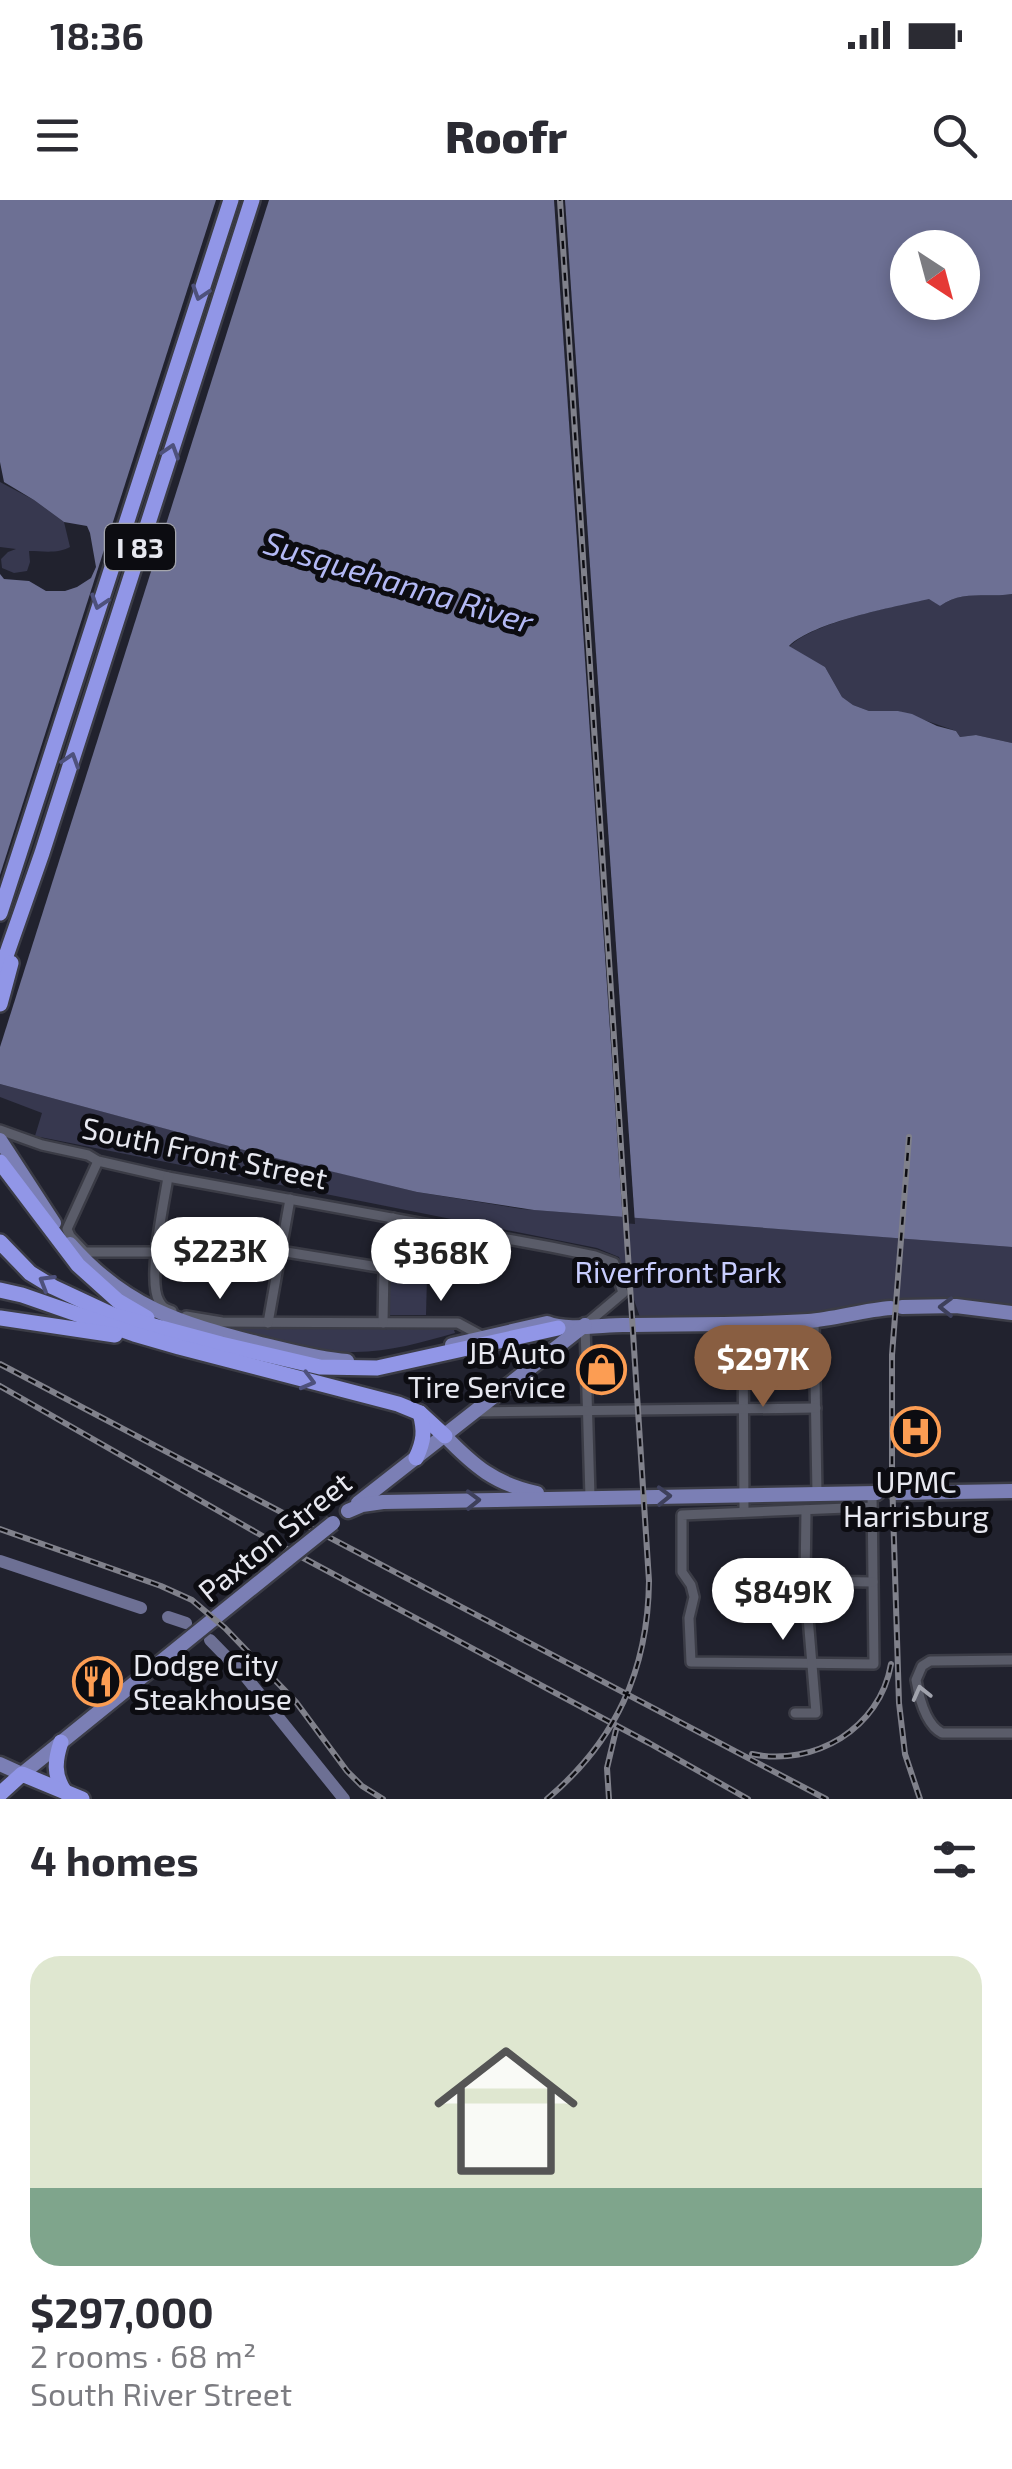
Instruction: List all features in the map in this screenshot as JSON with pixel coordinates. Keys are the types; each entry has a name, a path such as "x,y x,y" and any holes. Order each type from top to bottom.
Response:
{"highway":[{"name":"I 83","path":"0,913 231,200"},
{"name":"I 83","path":"0,974 252,200"},
{"path":"0,878 44,772"},
{"path":"0,1004 42,853"},
{"path":"0,1162 78,1264 118,1300 169,1329"},
{"path":"0,1242 30,1273 113,1314 320,1367 377,1368 408,1363 558,1328"},
{"path":"0,1290 179,1348"},
{"path":"0,1318 179,1348 380,1398 420,1413 445,1436"},
{"path":"416,1458 424,1441 420,1413"},
{"path":"61,1742 56,1770 65,1792"},
{"path":"22,1774 82,1799"},
{"name":"Paxton Street","path":"0,1794 22,1774"}],"main road":[{"path":"0,1140 56,1226 78,1253 117,1288 192,1326 298,1353 349,1361 399,1358 547,1323 558,1328 743,1325 896,1308 956,1306 1012,1314"},
{"name":"Paxton Street","path":"22,1774 348,1510 585,1325"},
{"path":"445,1436 478,1468 502,1484 567,1498"},
{"path":"400,1470 397,1485 410,1502"},
{"path":"896,1493 1012,1491"},
{"path":"348,1510 371,1504 567,1498 817,1494 873,1498"},
{"path":"0,1764 22,1774"}],"street":[{"name":"South Front Street","path":"0,1130 98,1161 168,1177 595,1256 614,1263 623,1293 585,1325"},
{"path":"98,1161 67,1229 86,1252 286,1252 384,1268"},
{"path":"168,1177 156,1289 161,1304 170,1310 196,1319 268,1323 458,1323 482,1336"},
{"path":"268,1323 290,1199"},
{"path":"384,1324 384,1268 393,1218"},
{"path":"814,1320 817,1494"},
{"path":"585,1325 590,1498"},
{"path":"743,1325 744,1512"},
{"path":"475,1412 816,1408"},
{"path":"873,1498 874,1664 691,1662 689,1618 694,1597 682,1572 682,1514 806,1510 873,1498"},
{"path":"794,1713 816,1712 806,1580 806,1510"},
{"path":"806,1580 872,1582"},
{"path":"1012,1660 934,1661 922,1666 916,1680 936,1731 1012,1733"}],"green space":[{"path":"0,482 64,522 70,547 29,551 27,571 14,573 2,568 1,559 16,549 0,547"},
{"path":"1012,594 1012,743 976,735 960,737 956,731 898,711 869,711 853,705 842,697 825,667 789,647 835,623 929,598 940,606 966,596"},
{"name":"Riverfront Park","path":"0,1084 417,1192 522,1209 1012,1247 1012,1306 908,1300 814,1313 641,1320 619,1257 597,1248 35,1136 42,1113 0,1097"},
{"path":"390,1275 427,1277 426,1315 390,1315"},
{"path":"216,1323 453,1327 455,1333 393,1348 339,1352 217,1327"}],"water":[{"name":"Susquehanna River","path":"0,200 1012,200 1012,594 966,596 940,606 929,599 896,606 816,630 789,646 825,667 842,697 853,705 869,711 912,714 956,731 960,737 976,735 1012,743 1012,1247 534,1210 417,1192 0,1084 0,574 4,579 29,581 46,591 65,591 91,578 96,567 87,526 64,522 4,482 0,462"}],"pier":[{"path":"216,200 269,200 0,1047 0,875"},
{"path":"554,200 565,200 635,1224 623,1223"}],"waterway":[{"path":"0,1561 141,1608"},
{"path":"168,1617 186,1623"},
{"path":"210,1640 245,1676 344,1799"}],"railway":[{"path":"547,1799 592,1753 624,1702 642,1644 649,1581 560,200"},
{"path":"909,1137 892,1355 892,1477 899,1703 905,1754 920,1799"},
{"path":"0,1364 826,1799"},
{"path":"0,1386 266,1538 748,1799"},
{"path":"0,1529 192,1600 225,1628 296,1702 347,1771 383,1799"},
{"path":"752,1754 798,1755 841,1738 873,1707 891,1664"},
{"path":"609,1799 607,1768 616,1730"}],"place":[{"name":"JB Auto Tire Service","path":"601,1369"},
{"name":"UPMC Harrisburg","path":"916,1432"},
{"name":"Dodge City Steakhouse","path":"98,1681"}]}
